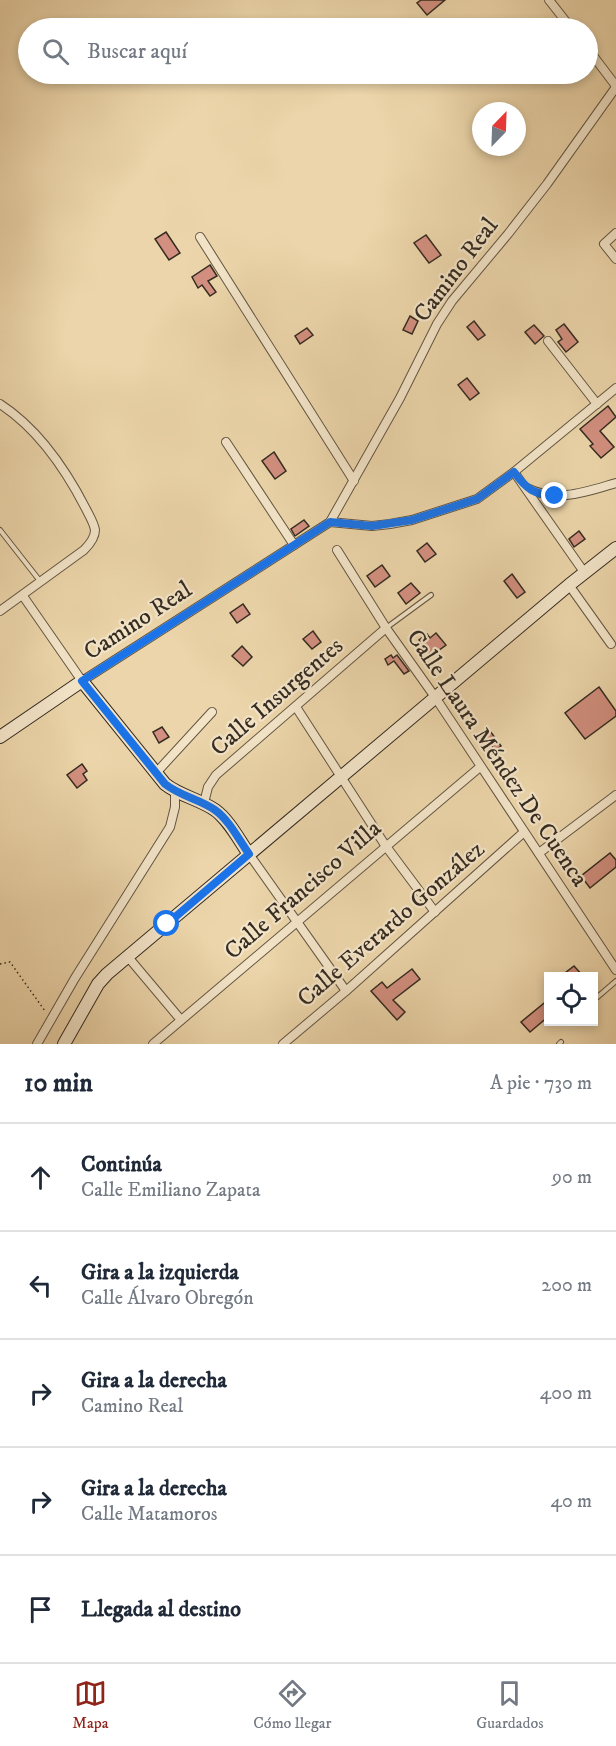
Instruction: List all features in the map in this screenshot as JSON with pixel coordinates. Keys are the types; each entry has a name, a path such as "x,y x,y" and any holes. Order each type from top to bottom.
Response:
{"street":[{"path":"549,0 563,18"},
{"path":"598,62 616,86"},
{"name":"Camino Real","path":"0,737 82,681 330,522 447,309 547,184 616,86"},
{"path":"616,233 604,244 616,259"},
{"path":"200,237 354,481"},
{"path":"548,341 597,404"},
{"path":"330,522 372,526 412,520 477,499 514,472 616,388"},
{"path":"0,404 16,415 50,452 76,490 94,525 95,532 91,543 84,550 0,611"},
{"path":"225,442 294,545"},
{"path":"514,472 584,572"},
{"path":"525,487 544,495 566,496 616,483"},
{"path":"64,1044 102,979 584,572 616,548"},
{"name":"Calle Laura Méndez De Cuenca","path":"337,550 386,628 435,697 616,970"},
{"path":"569,585 611,644"},
{"path":"23,596 82,681 155,774 175,792 204,803 224,818 346,992"},
{"name":"Calle Insurgentes","path":"204,803 208,787 216,775 386,628"},
{"path":"297,707 385,845 435,912"},
{"path":"155,774 212,712"},
{"name":"Calle Francisco Villa","path":"153,1044 385,845 480,767"},
{"path":"37,1044 75,978 170,827 175,807 175,792"},
{"path":"539,853 616,795"},
{"name":"Calle Everardo González","path":"284,1044 346,992 524,832"},
{"path":"128,957 181,1020"}],"lane":[{"path":"0,530 41,582"},
{"path":"386,628 431,595"},
{"path":"598,997 616,981"}],"path":[{"path":"0,964 10,962 52,1021"}],"building":[{"path":"421,0 445,0 427,15 417,3"},
{"path":"166,232 180,253 169,260 155,239"},
{"path":"426,235 441,255 429,263 414,243"},
{"path":"210,265 217,276 208,281 216,292 210,296 202,285 198,288 192,277"},
{"path":"410,316 418,321 412,334 403,330"},
{"path":"474,321 485,335 478,340 467,327"},
{"path":"564,324 578,342 566,352 558,342 562,339 556,330"},
{"path":"534,325 544,336 535,344 525,332"},
{"path":"307,328 313,335 300,344 295,336"},
{"path":"467,378 479,393 470,400 458,385"},
{"path":"608,406 616,417 600,431 614,447 601,458 590,446 593,444 580,429"},
{"path":"274,452 286,471 275,479 262,461"},
{"path":"304,520 309,526 295,536 291,529"},
{"path":"579,531 585,539 574,547 569,539"},
{"path":"427,543 436,554 425,562 417,551"},
{"path":"382,565 390,576 375,587 367,576"},
{"path":"512,574 525,592 517,598 504,581"},
{"path":"411,583 420,593 406,604 398,593"},
{"path":"243,604 250,614 237,623 230,613"},
{"path":"313,631 321,642 312,649 303,639"},
{"path":"436,633 446,645 431,656 419,640 427,634 430,638"},
{"path":"242,646 252,657 243,666 232,656"},
{"path":"391,655 393,658 397,655 409,671 404,674 394,661 388,665 385,659"},
{"path":"599,687 616,711 616,716 585,739 565,713"},
{"path":"162,727 169,737 159,743 153,732"},
{"path":"490,731 501,746 495,751 484,735"},
{"path":"82,764 87,771 83,774 87,780 77,788 67,775"},
{"path":"610,853 616,860 616,867 590,888 581,876"},
{"path":"574,966 579,972 566,972"},
{"path":"412,969 420,979 393,1000 405,1012 397,1020 371,991 382,982 387,988"},
{"path":"544,1003 544,1020 530,1032 521,1022"}],"route":[{"path":"167,924 249,854 216,810 175,792 155,774 82,681 330,522 372,526 412,520 477,499 514,472 525,487 534,492 555,496"}]}
